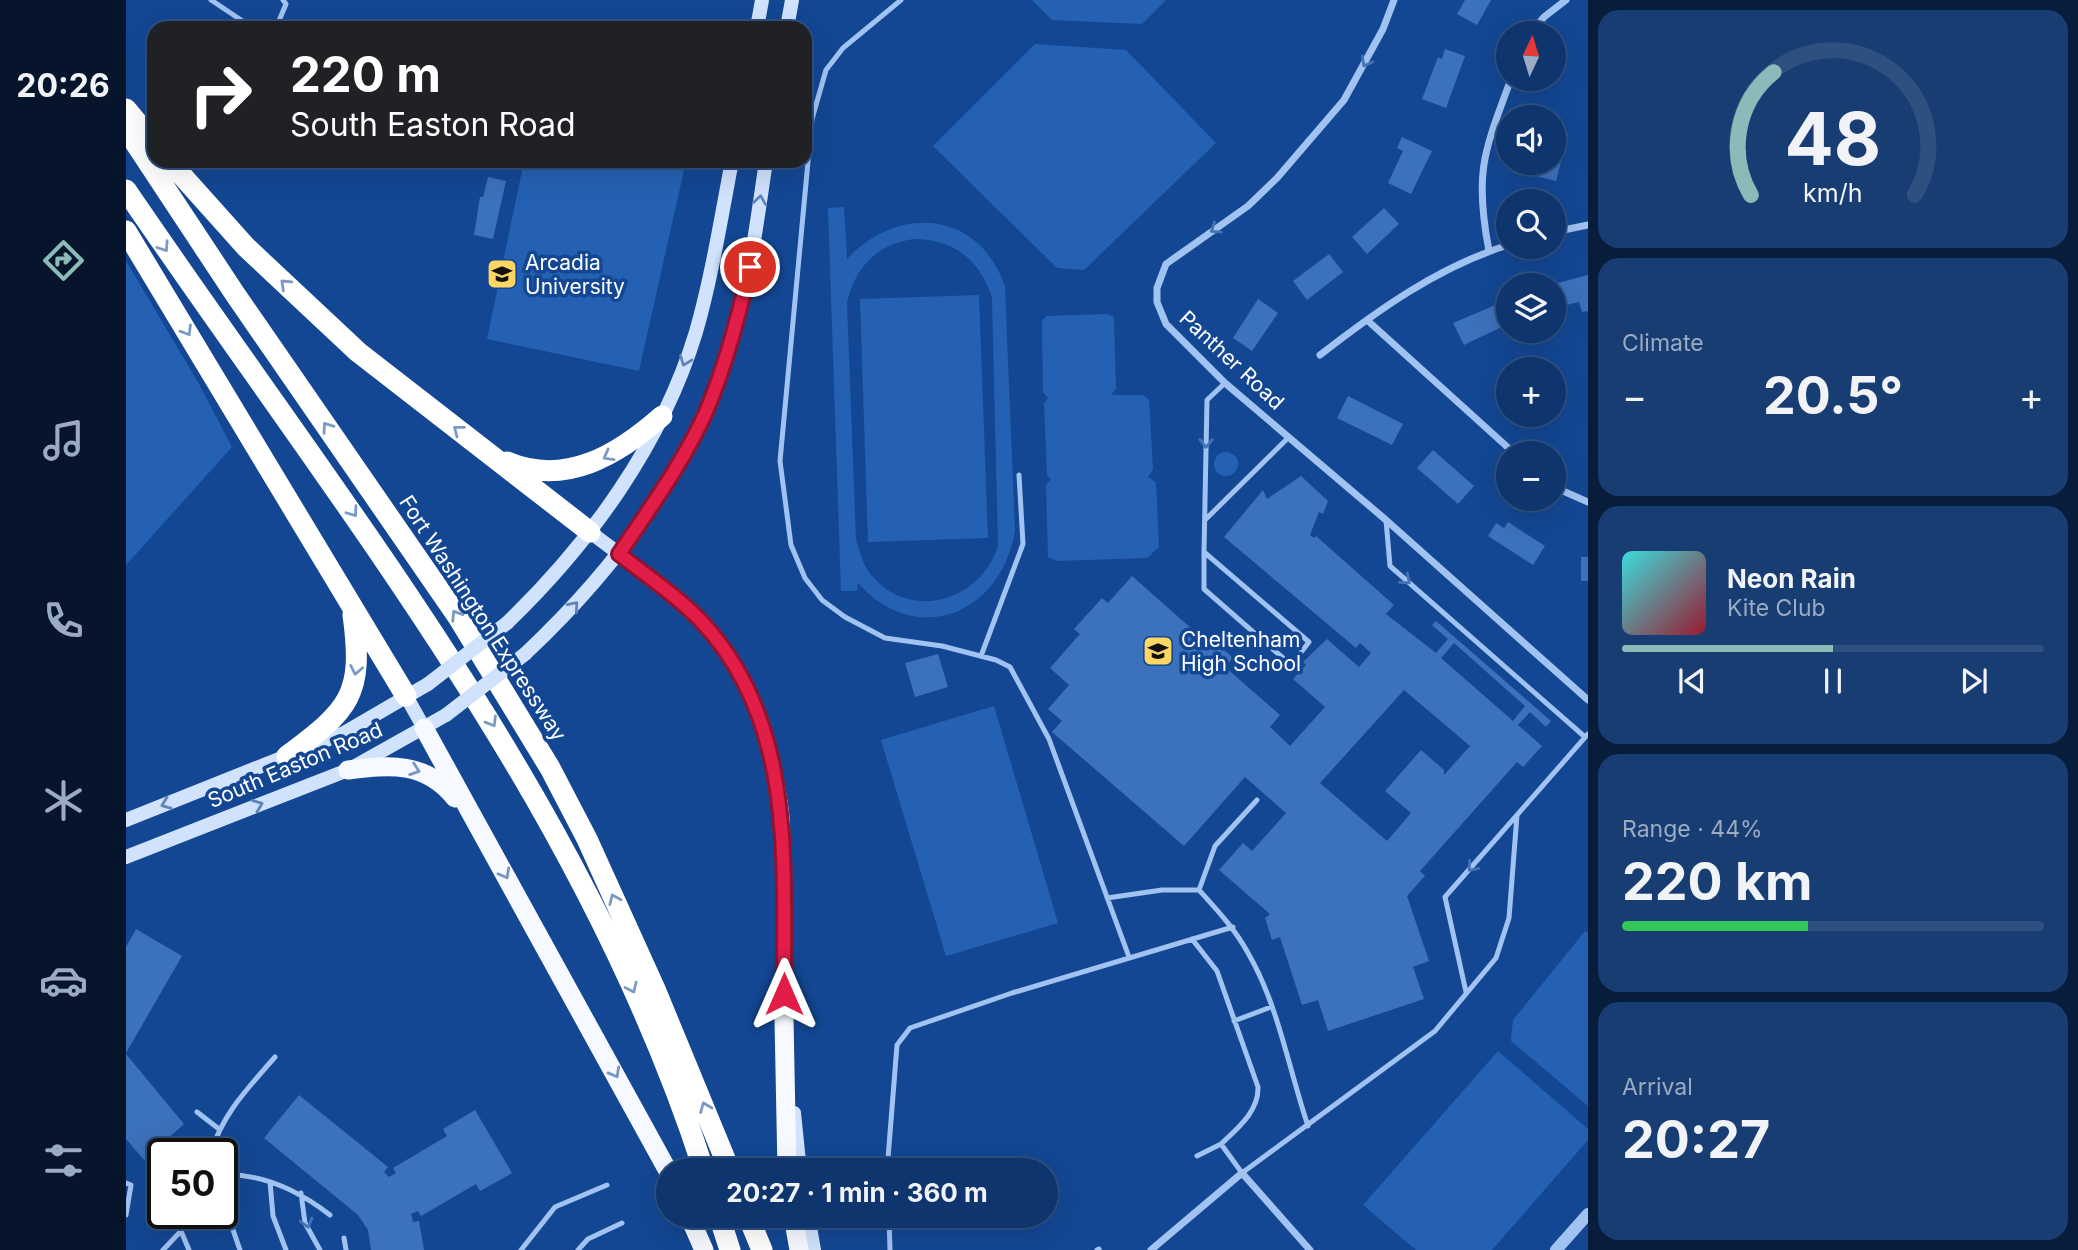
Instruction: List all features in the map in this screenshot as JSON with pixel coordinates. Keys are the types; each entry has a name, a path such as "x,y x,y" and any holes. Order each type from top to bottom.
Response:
{"highway":[{"path":"126,109 147,134"},
{"name":"Fort Washington Expressway","path":"126,129 147,161"},
{"name":"Fort Washington Expressway","path":"152,168 235,294 458,617 550,768 587,839 655,989 725,1158"},
{"path":"175,168 246,247 358,352 590,532"},
{"path":"126,190 224,334 368,533 477,698 557,831 635,992 691,1129 700,1158"},
{"path":"126,231 406,696"},
{"path":"491,456 534,471 556,472 578,468 616,451 663,416"},
{"path":"287,756 327,727 347,700 357,670 359,653 352,603"},
{"path":"424,728 661,1158"},
{"path":"348,770 393,765 419,769 436,778 450,792 482,833"},
{"path":"784,1019 787,1158"},
{"path":"694,1228 704,1250"},
{"path":"723,1228 730,1250"},
{"path":"753,1228 762,1250"},
{"path":"795,1228 799,1250"}],"main road":[{"path":"758,21 762,0"},
{"path":"789,21 792,0"},
{"name":"South Easton Road","path":"126,820 344,733 428,684 507,623 552,579 590,532 626,480 663,416 695,334 710,275 731,168"},
{"name":"South Easton Road","path":"126,857 348,770 446,715 525,654 562,620 619,554 684,454 722,370 750,267 765,168"},
{"path":"590,532 702,622 721,647 759,714 779,787 783,820 784,1019 799,1158"},
{"path":"406,696 424,728"},
{"path":"810,1228 814,1250"}],"street":[{"name":"Panther Road","path":"1394,0 1363,68 1344,100 1309,142 1248,206 1176,256 1160,275 1157,302 1166,324 1225,383 1386,520 1588,700"},
{"path":"1541,21 1566,0"},
{"path":"1489,251 1480,189 1482,160 1507,91"},
{"path":"1566,230 1588,225"},
{"path":"1320,355 1397,299 1496,249"},
{"path":"1367,320 1501,441"},
{"path":"1566,492 1588,502"},
{"path":"1151,1250 1242,1173 1310,1250"},
{"path":"1556,1250 1588,1214"}],"lane":[{"path":"211,0 242,21"},
{"path":"279,21 286,4 283,0"},
{"path":"812,119 826,70 843,48 901,0"},
{"path":"807,168 780,461 791,545 805,578 822,600 845,617 886,638 942,646 1010,667 1049,739 1129,957"},
{"path":"1204,552 1309,642 1291,665 1203,589 1207,400 1225,383"},
{"path":"1205,520 1289,437"},
{"path":"981,656 1023,544 1019,475"},
{"path":"1386,520 1390,566 1587,735 1445,897 1466,992"},
{"path":"1199,890 1215,846 1257,800"},
{"path":"1222,1144 1242,1173 1435,1031 1496,958 1509,918 1517,815"},
{"path":"1107,898 1162,890 1199,890 1233,927 1251,956 1271,1007 1308,1126"},
{"path":"888,1158 897,1045 910,1028 1129,957 1233,927"},
{"path":"1192,939 1217,971 1258,1087 1258,1100 1242,1124 1222,1144 1196,1156"},
{"path":"1234,1021 1271,1007"},
{"path":"216,1138 235,1103 275,1058"},
{"path":"197,1112 219,1129"},
{"path":"126,1177 129,1184 126,1215"},
{"path":"238,1177 270,1182 301,1193 330,1215"},
{"path":"270,1182 273,1216 286,1250"},
{"path":"521,1250 555,1208 607,1185"},
{"path":"301,1193 305,1223 320,1250"},
{"path":"578,1250 588,1239 622,1223"},
{"path":"889,1228 890,1250"},
{"path":"233,1229 240,1250"},
{"path":"163,1250 181,1231 190,1250"},
{"path":"344,1238 346,1250"}],"shaded area":[{"path":"1032,0 1166,0 1142,24 1052,20"},
{"path":"1035,44 1126,50 1216,143 1084,270 1057,268 933,146"},
{"path":"523,168 684,168 639,371 487,339"},
{"path":"844,207 847,259 867,241 890,229 913,223 936,224 957,230 977,242 993,261 1005,287 1015,531 1007,560 993,583 975,601 953,613 930,617 905,614 881,603 858,583 857,591 841,591 828,208","holes":["928,240 964,254 980,273 992,298 998,546 989,565 977,580 961,592 943,599 925,601 906,598 888,590 872,576 856,540 847,303 856,279 870,259 889,246 901,242"]},
{"path":"126,261 199,384 232,447 126,565"},
{"path":"979,295 988,538 868,542 860,299"},
{"path":"1108,314 1114,317 1116,389 1111,395 1143,395 1149,400 1153,469 1148,477 1156,482 1159,547 1147,558 1056,561 1048,557 1046,485 1051,479 1047,475 1044,403 1048,398 1043,392 1042,322 1046,316"},
{"path":"1226,452 1234,456 1238,464 1234,472 1226,476 1218,472 1214,464 1218,456"},
{"path":"994,706 1058,923 946,956 881,740"},
{"path":"1585,931 1588,933 1588,1106 1511,1041 1513,1020"},
{"path":"1498,1051 1588,1129 1588,1140 1492,1250 1416,1250 1363,1205"}],"building":[{"path":"1465,0 1491,0 1477,25 1457,14"},
{"path":"1445,49 1465,56 1446,108 1422,99 1438,57 1442,59"},
{"path":"1402,137 1432,151 1411,194 1388,183 1403,151 1397,148"},
{"path":"1532,175 1558,175 1556,181"},
{"path":"488,177 506,181 493,239 474,235 480,197 483,197"},
{"path":"1384,208 1399,224 1367,254 1352,237"},
{"path":"1329,254 1343,272 1307,300 1293,281"},
{"path":"1588,275 1588,311 1582,312 1579,302 1566,305 1566,281"},
{"path":"1258,299 1278,313 1252,351 1233,338"},
{"path":"1496,305 1496,330 1464,345 1453,323"},
{"path":"1348,396 1403,424 1392,445 1337,418"},
{"path":"1433,450 1474,486 1458,504 1417,468"},
{"path":"1301,476 1328,501 1323,514 1319,512 1310,535 1314,538 1316,536 1394,605 1386,614 1436,653 1448,639 1432,625 1436,621 1551,721 1546,727 1530,712 1518,725 1542,746 1523,767 1517,762 1420,871 1425,876 1407,896 1429,961 1413,967 1424,999 1328,1031 1318,1000 1302,1005 1280,937 1272,940 1265,918 1270,914 1219,870 1243,843 1252,851 1286,813 1245,777 1184,846 1052,732 1062,721 1048,709 1069,685 1050,668 1080,634 1074,629 1102,598 1108,603 1132,576 1209,644 1213,640 1233,658 1225,667 1280,715 1270,727 1290,746 1325,707 1293,679 1306,665 1303,662 1327,639 1359,667 1371,653 1360,643 1356,648 1224,537 1263,490 1267,499","holes":["1454,643 1525,706 1513,721 1441,658","1404,690 1470,746 1444,775 1444,770 1421,750 1385,791 1411,813 1387,841 1320,783"]},
{"path":"1508,522 1545,546 1533,565 1488,536 1496,523 1504,528"},
{"path":"1581,557 1588,557 1588,581 1581,581"},
{"path":"938,654 948,687 915,697 905,663"},
{"path":"136,929 182,956 126,1053 126,947"},
{"path":"126,1054 184,1124 168,1138 147,1138 147,1157 144,1160 126,1139"},
{"path":"299,1095 388,1167 384,1172 389,1177 396,1173 393,1168 447,1136 443,1129 475,1110 512,1173 480,1191 476,1184 421,1216 418,1211 411,1214 413,1222 419,1221 424,1250 371,1250 368,1230 358,1215 264,1138"}],"place":[{"name":"Arcadia University","path":"502,274"},
{"name":"Cheltenham High School","path":"1158,651"}],"route":[{"path":"750,267 737,323 705,412 659,496 619,554 702,622 721,647 759,714 779,787 783,820 784,994"}]}
